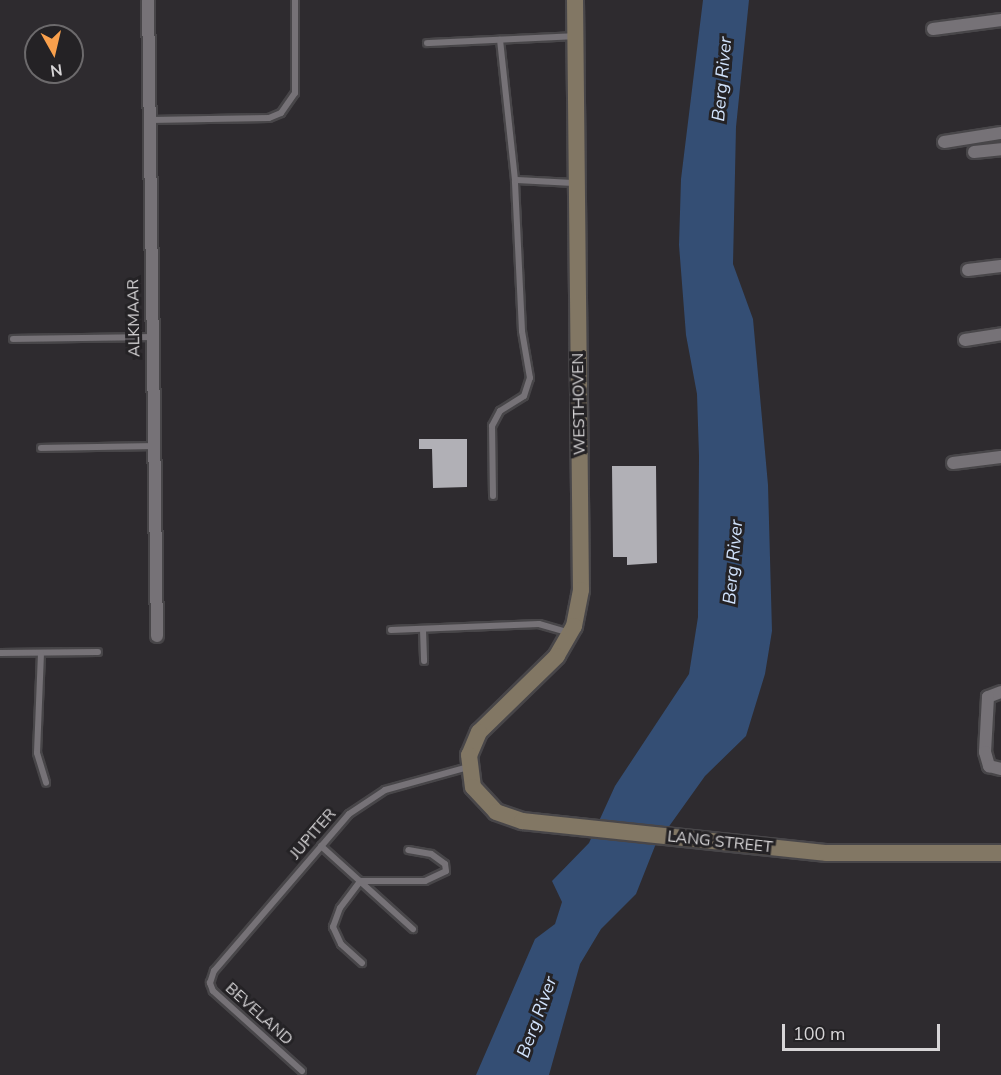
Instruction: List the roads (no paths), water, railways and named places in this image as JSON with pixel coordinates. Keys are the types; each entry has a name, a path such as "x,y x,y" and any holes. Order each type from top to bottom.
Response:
{"street":[{"name":"ALKMAAR","path":"148,0 157,636"},
{"name":"WESTHOVEN","path":"468,767 480,732 547,669 570,633 581,590 575,0"},
{"path":"933,29 1001,20"},
{"path":"944,142 1001,133"},
{"path":"974,152 1001,149"},
{"path":"968,270 1001,266"},
{"path":"965,340 1001,334"},
{"path":"953,463 1001,457"},
{"path":"1001,692 992,693 986,703 985,752 989,766 1001,769"},
{"name":"LANG STREET","path":"468,767 479,797 496,812 522,821 826,853 1001,853"}],"lane":[{"path":"149,120 269,118 281,113 295,93 296,0"},
{"path":"427,43 576,36"},
{"path":"493,496 492,426 500,411 524,396 530,378 522,331 515,180 500,40"},
{"path":"515,180 577,183"},
{"path":"13,339 151,338"},
{"path":"41,448 153,446"},
{"path":"391,630 539,624 570,633"},
{"path":"423,630 424,661"},
{"path":"0,653 98,652"},
{"path":"41,653 37,753 46,783"},
{"name":"JUPITER","path":"214,971 349,813 385,789 468,767"},
{"path":"321,846 413,928"},
{"path":"360,881 425,881 446,871 445,864 431,854 408,850"},
{"path":"360,881 340,908 333,927 341,944 362,963"},
{"name":"BEVELAND","path":"214,971 210,982 213,992 302,1071"}],"water":[{"name":"Berg River","path":"703,0 749,0 736,127 733,264 753,319 768,485 772,631 765,674 746,736 705,776 655,846 636,894 601,929 580,964 549,1075 476,1075 535,939 555,924 562,902 552,881 589,843 615,786 689,674 698,617 699,456 697,394 686,335 679,245 681,179"}]}
